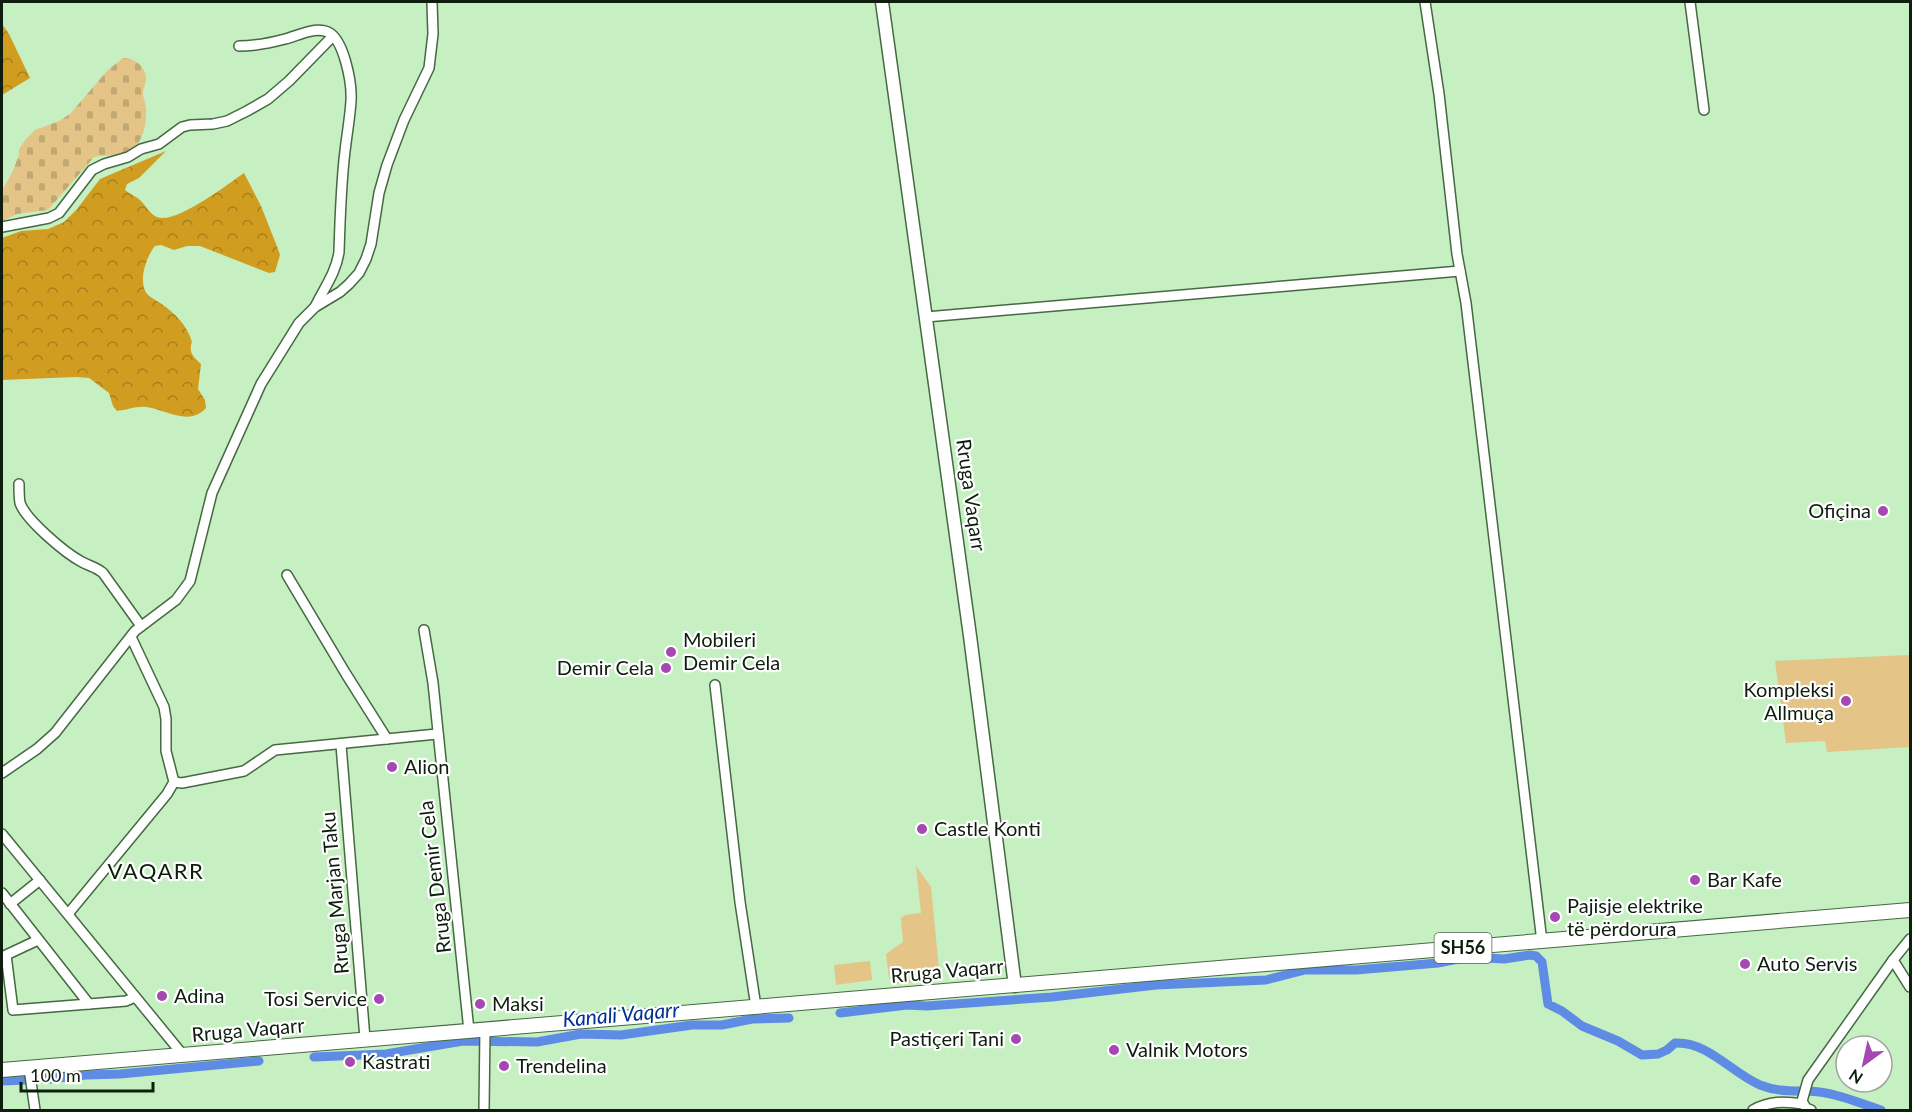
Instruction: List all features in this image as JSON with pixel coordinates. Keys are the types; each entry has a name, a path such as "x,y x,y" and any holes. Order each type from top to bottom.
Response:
{"main road":[{"name":"Rruga Vaqarr","path":"2,1070 30,1077 183,1055 469,1031 485,1038 756,1007 1015,986 970,636 882,2"},
{"name":"SH56","path":"1015,986 1911,910"}],"street":[{"path":"2,773 37,749 55,733 131,637 141,626 176,600 190,581 195,568 207,509 218,477 247,413 271,368 299,323 315,307 349,284 359,273 366,259 387,165 404,120 429,68 433,34 432,2"},
{"path":"1425,2 1466,303 1542,942"},
{"path":"1690,2 1704,110"},
{"path":"239,46 267,43 320,30 333,36 347,65 351,100 344,153 337,264 315,307"},
{"path":"2,227 49,218 59,213 92,170 104,164 159,144 182,127 227,121 268,99 333,36"},
{"path":"926,317 1460,272"},
{"path":"18,484 20,502 26,513 72,555 103,573 141,626"},
{"path":"287,575 387,739"},
{"name":"Rruga Demir Cela","path":"424,630 433,683 465,972 469,1031"},
{"path":"68,914 167,794 174,782 166,750 164,707 131,637"},
{"path":"715,686 740,902 756,1007"},
{"path":"174,782 182,783 244,771 275,750 437,734"},
{"name":"Rruga Marjan Taku","path":"341,745 365,1039"},
{"path":"2,834 183,1055"},
{"path":"10,904 40,880"},
{"path":"2,893 89,1004"},
{"path":"1802,1101 1812,1072 1893,960 1911,939"},
{"path":"38,940 6,955 13,1010 126,1001 135,996"},
{"path":"1893,960 1911,987"},
{"path":"484,1110 485,1038"},
{"path":"30,1077 35,1110"},
{"path":"1753,1110 1773,1102 1786,1101 1802,1101 1811,1110"}],"green space":[{"path":"2,24 30,78 2,95"},
{"path":"123,58 138,63 146,77 143,93 146,120 139,143 127,153 94,157 48,210 17,214 2,221 2,190 12,173 19,149 26,139 35,130 70,114 107,71"},
{"path":"166,151 139,178 127,184 125,190 139,199 155,216 165,218 201,202 244,173 261,206 280,255 275,272 269,273 200,246 187,246 174,250 161,245 155,246 149,257 143,277 145,290 149,296 175,315 187,330 192,342 191,352 201,364 198,389 205,400 206,408 192,416 185,417 146,407 117,411 109,393 89,378 2,380 2,238 21,231 48,229 64,222 100,179"},
{"name":"Kompleksi Allmuça","path":"1910,655 1910,747 1827,752 1825,741 1786,743 1775,661"},
{"path":"916,866 931,887 940,980 894,984 889,978 886,954 903,942 901,918 905,915 921,913"},
{"path":"870,961 872,980 836,985 834,965"}],"waterway":[{"path":"840,1013 907,1005 927,1006 1052,997 1156,985 1266,980 1305,970 1356,970 1438,963 1468,957 1504,959 1530,955 1536,956 1542,962 1548,1004 1582,1026 1618,1041 1642,1055 1658,1054 1675,1043 1687,1044 1709,1052 1750,1080 1767,1088 1827,1093 1881,1110"},
{"name":"Kanali Vaqarr","path":"314,1057 386,1054 463,1041 537,1042 581,1034 621,1035 692,1025 722,1025 752,1019 789,1018"},
{"name":"Kanali Vaqarr","path":"2,1081 120,1074 259,1061"}],"place":[{"name":"Ofiçina","path":"1883,511"},
{"name":"Mobileri Demir Cela","path":"671,652"},
{"name":"Demir Cela","path":"666,668"},
{"name":"Kompleksi Allmuça","path":"1846,701"},
{"name":"Alion","path":"392,767"},
{"name":"Castle Konti","path":"922,829"},
{"name":"Bar Kafe","path":"1695,880"},
{"name":"Pajisje elektrike të përdorura","path":"1555,917"},
{"name":"Auto Servis","path":"1745,964"},
{"name":"Adina","path":"162,996"},
{"name":"Tosi Service","path":"379,999"},
{"name":"Maksi","path":"480,1004"},
{"name":"Pastiçeri Tani","path":"1016,1039"},
{"name":"Valnik Motors","path":"1114,1050"},
{"name":"Kastrati","path":"350,1062"},
{"name":"Trendelina","path":"504,1066"}],"district":[{"name":"VAQARR","path":"156,871"}]}
